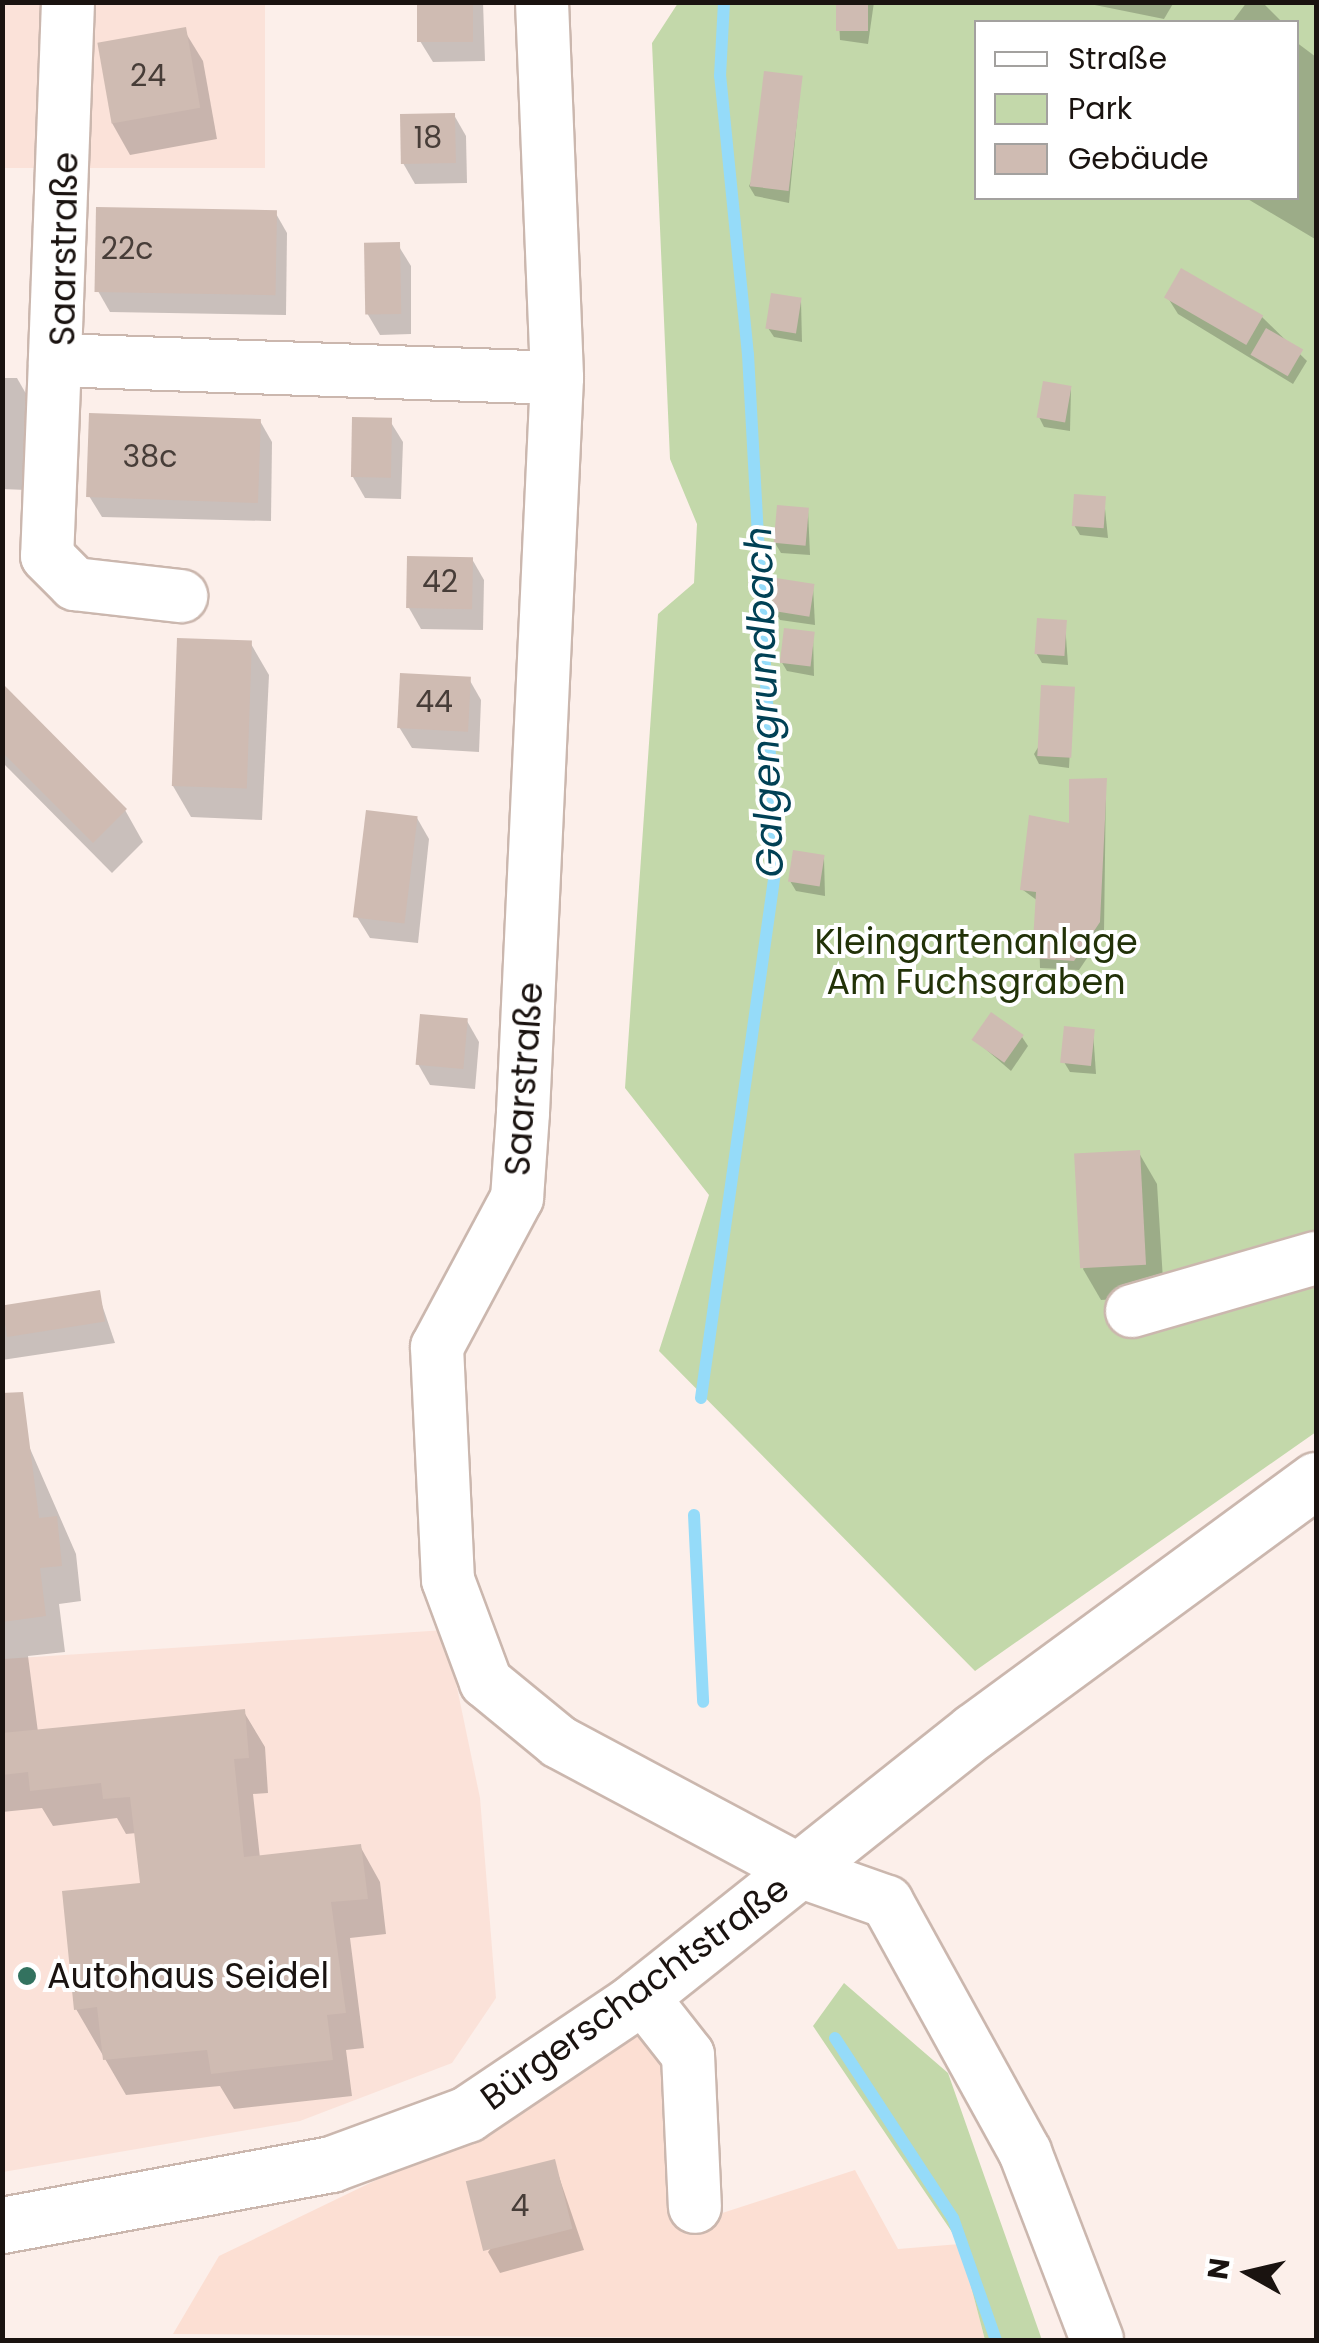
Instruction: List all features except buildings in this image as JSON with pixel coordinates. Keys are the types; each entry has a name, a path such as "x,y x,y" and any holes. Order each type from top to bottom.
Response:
{"main road":[{"name":"Bürgerschachtstraße","path":"2,2225 331,2164 467,2114 641,1995 802,1872 974,1731 1316,1480"}],"street":[{"name":"Saarstraße","path":"68,2 55,360 557,378"},
{"name":"Saarstraße","path":"542,2 557,378 516,1198 437,1347 448,1580 469,1656 500,1694 558,1742 802,1872"},
{"path":"55,360 47,556 75,584 181,596"},
{"path":"1132,1311 1316,1258"},
{"name":"Bürgerschachtstraße","path":"802,1872 887,1902 1024,2152 1096,2340"},
{"path":"641,1995 688,2055 695,2206"}],"shaded area":[{"path":"2,3 265,3 265,168 2,168"},
{"path":"445,1630 480,1798 496,1998 452,2063 300,2121 3,2172 3,1659"},
{"path":"640,2006 713,2216 855,2170 898,2249 960,2244 985,2340 173,2334 219,2256 482,2129"}],"green space":[{"name":"Kleingartenanlage Am Fuchsgraben","path":"678,3 1316,3 1316,1432 975,1671 659,1351 709,1195 625,1088 658,614 694,583 697,524 670,459 652,43"},
{"path":"844,1983 948,2073 1042,2340 985,2340 960,2244 813,2026"}],"waterway":[{"name":"Galgengrundbach","path":"701,1398 776,865 748,355 720,76 724,2"},
{"name":"Galgengrundbach","path":"694,1515 703,1702"},
{"name":"Galgengrundbach","path":"835,2038 953,2218 996,2340"}],"place":[{"name":"Autohaus Seidel","path":"27,1976"}]}
